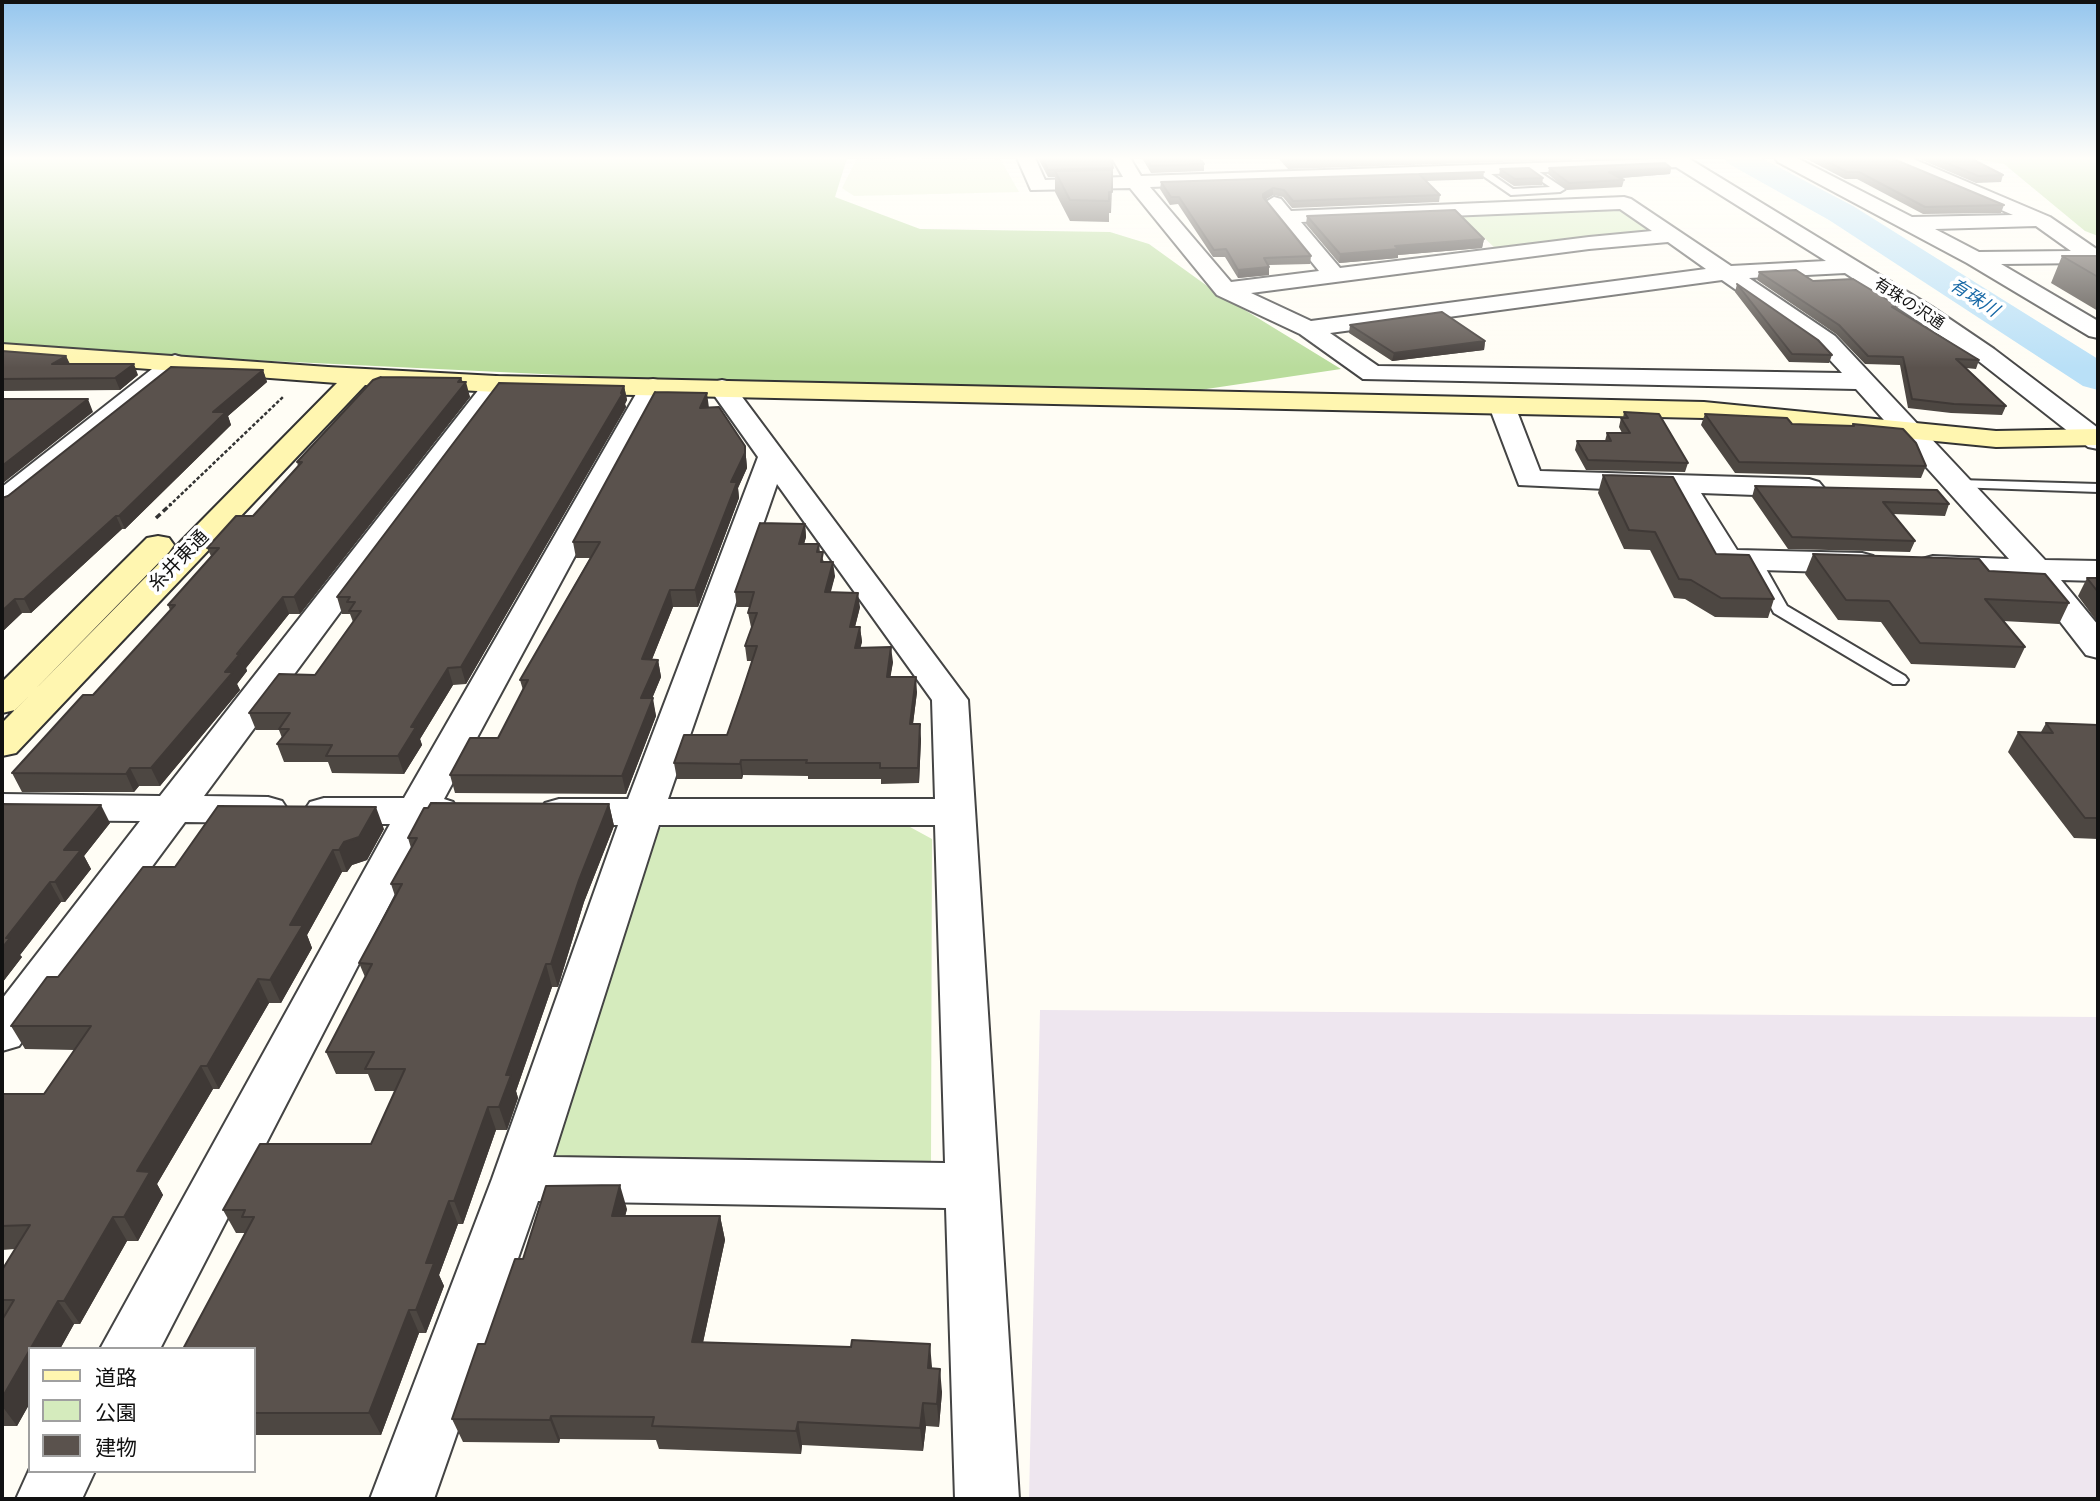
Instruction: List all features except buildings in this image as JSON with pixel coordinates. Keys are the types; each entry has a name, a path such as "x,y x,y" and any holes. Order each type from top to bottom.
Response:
{"street":[{"path":"1173,228 1225,290 1308,329 1372,374 1864,382"},
{"path":"1295,228 1335,275"},
{"path":"1660,228 1826,341 2036,569 2098,648"},
{"name":"有珠の沢通","path":"1789,228 1965,340 2097,438"},
{"path":"1919,228 2098,331"},
{"path":"2053,228 2096,259"},
{"path":"1225,290 1671,236"},
{"path":"1975,258 2096,259"},
{"path":"1308,329 1726,273 1849,265"},
{"path":"2056,306 2098,305"},
{"path":"2,351 343,376 496,384 1704,410 1996,439 2097,438"},
{"path":"2,501 175,363"},
{"name":"糸井東通","path":"2,702 343,376"},
{"name":"糸井東通","path":"2,746 343,376"},
{"path":"2,1033 496,384"},
{"path":"130,1347 417,811 653,387"},
{"path":"722,387 950,700 986,1499"},
{"path":"85,401 126,401"},
{"path":"1502,406 1529,479 1830,488"},
{"path":"402,1499 519,1179 643,813 772,458"},
{"path":"2,470 39,471"},
{"path":"1681,485 1727,559 2098,571"},
{"path":"1925,490 1963,488"},
{"path":"2,807 470,811"},
{"path":"523,812 956,812"},
{"path":"519,1179 972,1186"},
{"path":"48,1499 62,1473"}],"lane":[{"path":"1963,488 2098,488"},
{"path":"1753,559 1780,609 1899,680"}],"shaded area":[{"path":"1040,1010 2098,1017 2098,1499 1029,1499"}],"green space":[{"path":"2,228 917,228 1110,232 1149,244 1217,293 1341,369 1193,391 666,380 2,348"},
{"path":"1474,228 1652,228 1657,231 1497,250"},
{"path":"2081,228 2098,228 2098,236"},
{"path":"668,824 910,827 932,839 931,1164 561,1161 552,1150 653,832"}],"waterway":[{"name":"有珠川","path":"1865,228 2098,377"}]}
